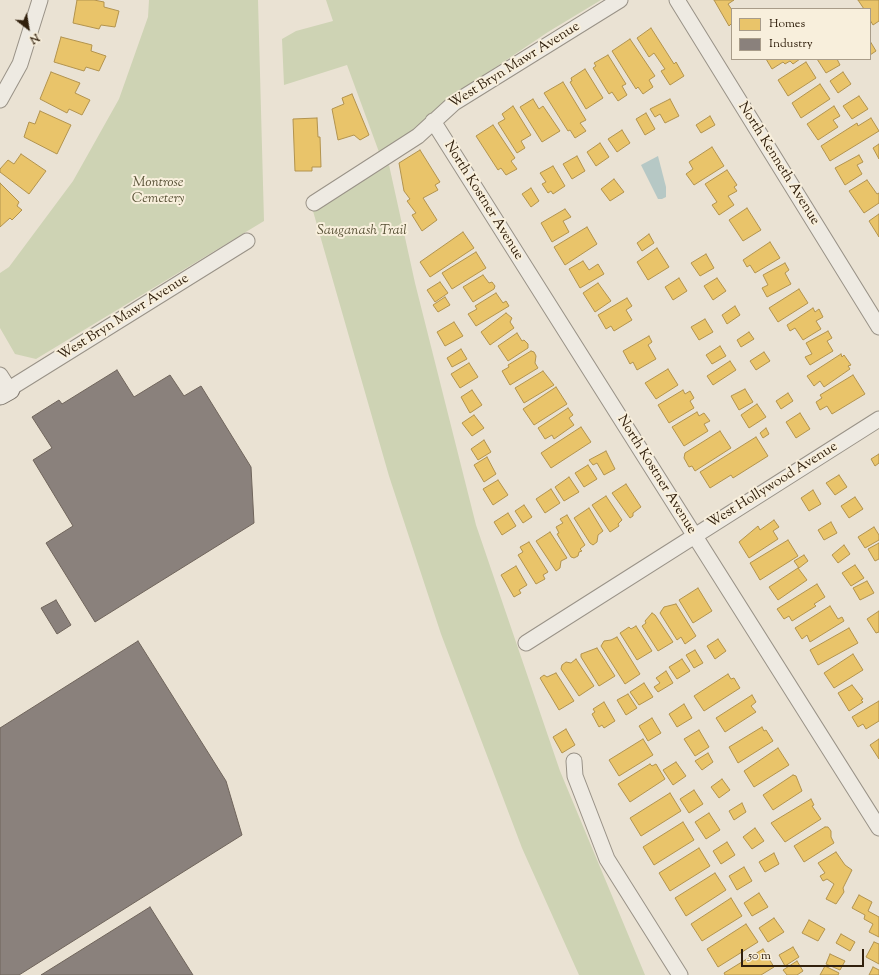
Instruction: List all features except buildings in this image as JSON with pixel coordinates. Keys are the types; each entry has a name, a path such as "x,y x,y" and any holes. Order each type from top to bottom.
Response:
{"street":[{"path":"0,100 20,64 40,0"},
{"name":"West Bryn Mawr Avenue","path":"314,203 418,136 454,103 620,0"},
{"name":"North Kenneth Avenue","path":"677,0 879,327"},
{"name":"North Kostner Avenue","path":"434,122 879,828"},
{"name":"West Bryn Mawr Avenue","path":"3,386 247,241"},
{"name":"West Hollywood Avenue","path":"526,643 879,419"},
{"path":"574,761 575,776 607,859 680,975"}],"green space":[{"name":"Montrose Cemetery","path":"149,0 258,0 264,221 36,359 15,354 0,328 0,273 9,267 73,181 119,99 148,17"},
{"path":"326,0 601,0 548,32 441,104 429,120 379,152 347,65 284,85 282,39 296,31 333,21"},
{"name":"Sauganash Trail","path":"389,165 415,283 476,525 560,771 645,975 579,975 522,848 441,634 389,476 313,211"}],"shaded area":[{"path":"658,156 666,187 666,197 662,199 658,199 641,165"}]}
